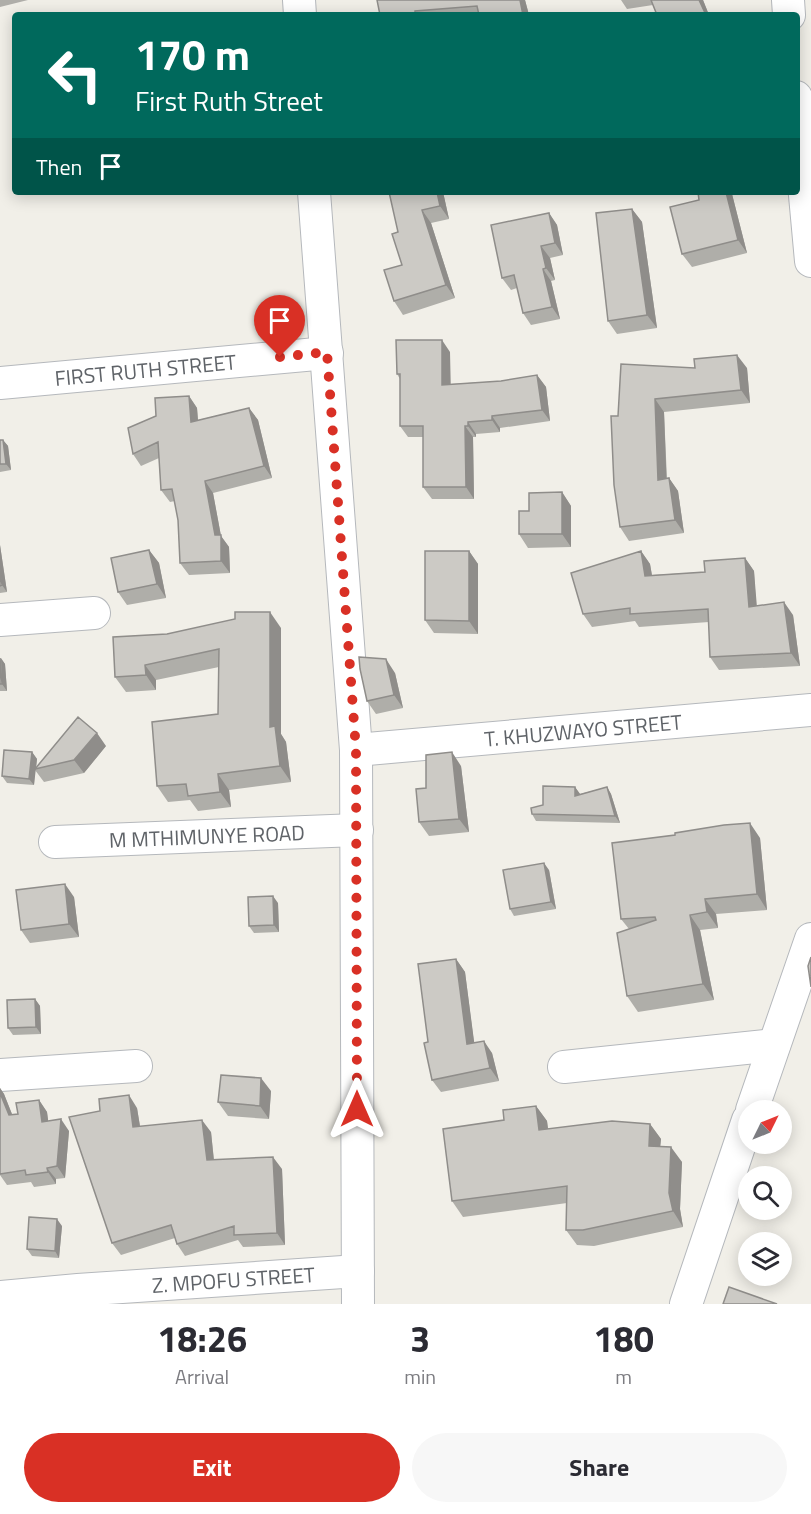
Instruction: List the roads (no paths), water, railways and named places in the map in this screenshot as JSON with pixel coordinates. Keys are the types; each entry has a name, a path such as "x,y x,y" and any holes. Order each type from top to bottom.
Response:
{"street":[{"path":"800,141 811,261"},
{"path":"314,195 356,750 358,1304"},
{"name":"FIRST RUTH STREET","path":"0,382 327,352"},
{"path":"0,620 94,613"},
{"name":"T. KHUZWAYO STREET","path":"356,750 811,710"},
{"name":"M MTHIMUNYE ROAD","path":"55,843 357,830"},
{"path":"755,1100 811,939"},
{"path":"564,1067 774,1045"},
{"path":"0,1075 136,1066"},
{"path":"686,1304 738,1150"},
{"name":"Z. MPOFU STREET","path":"0,1297 79,1297 358,1271"}]}
